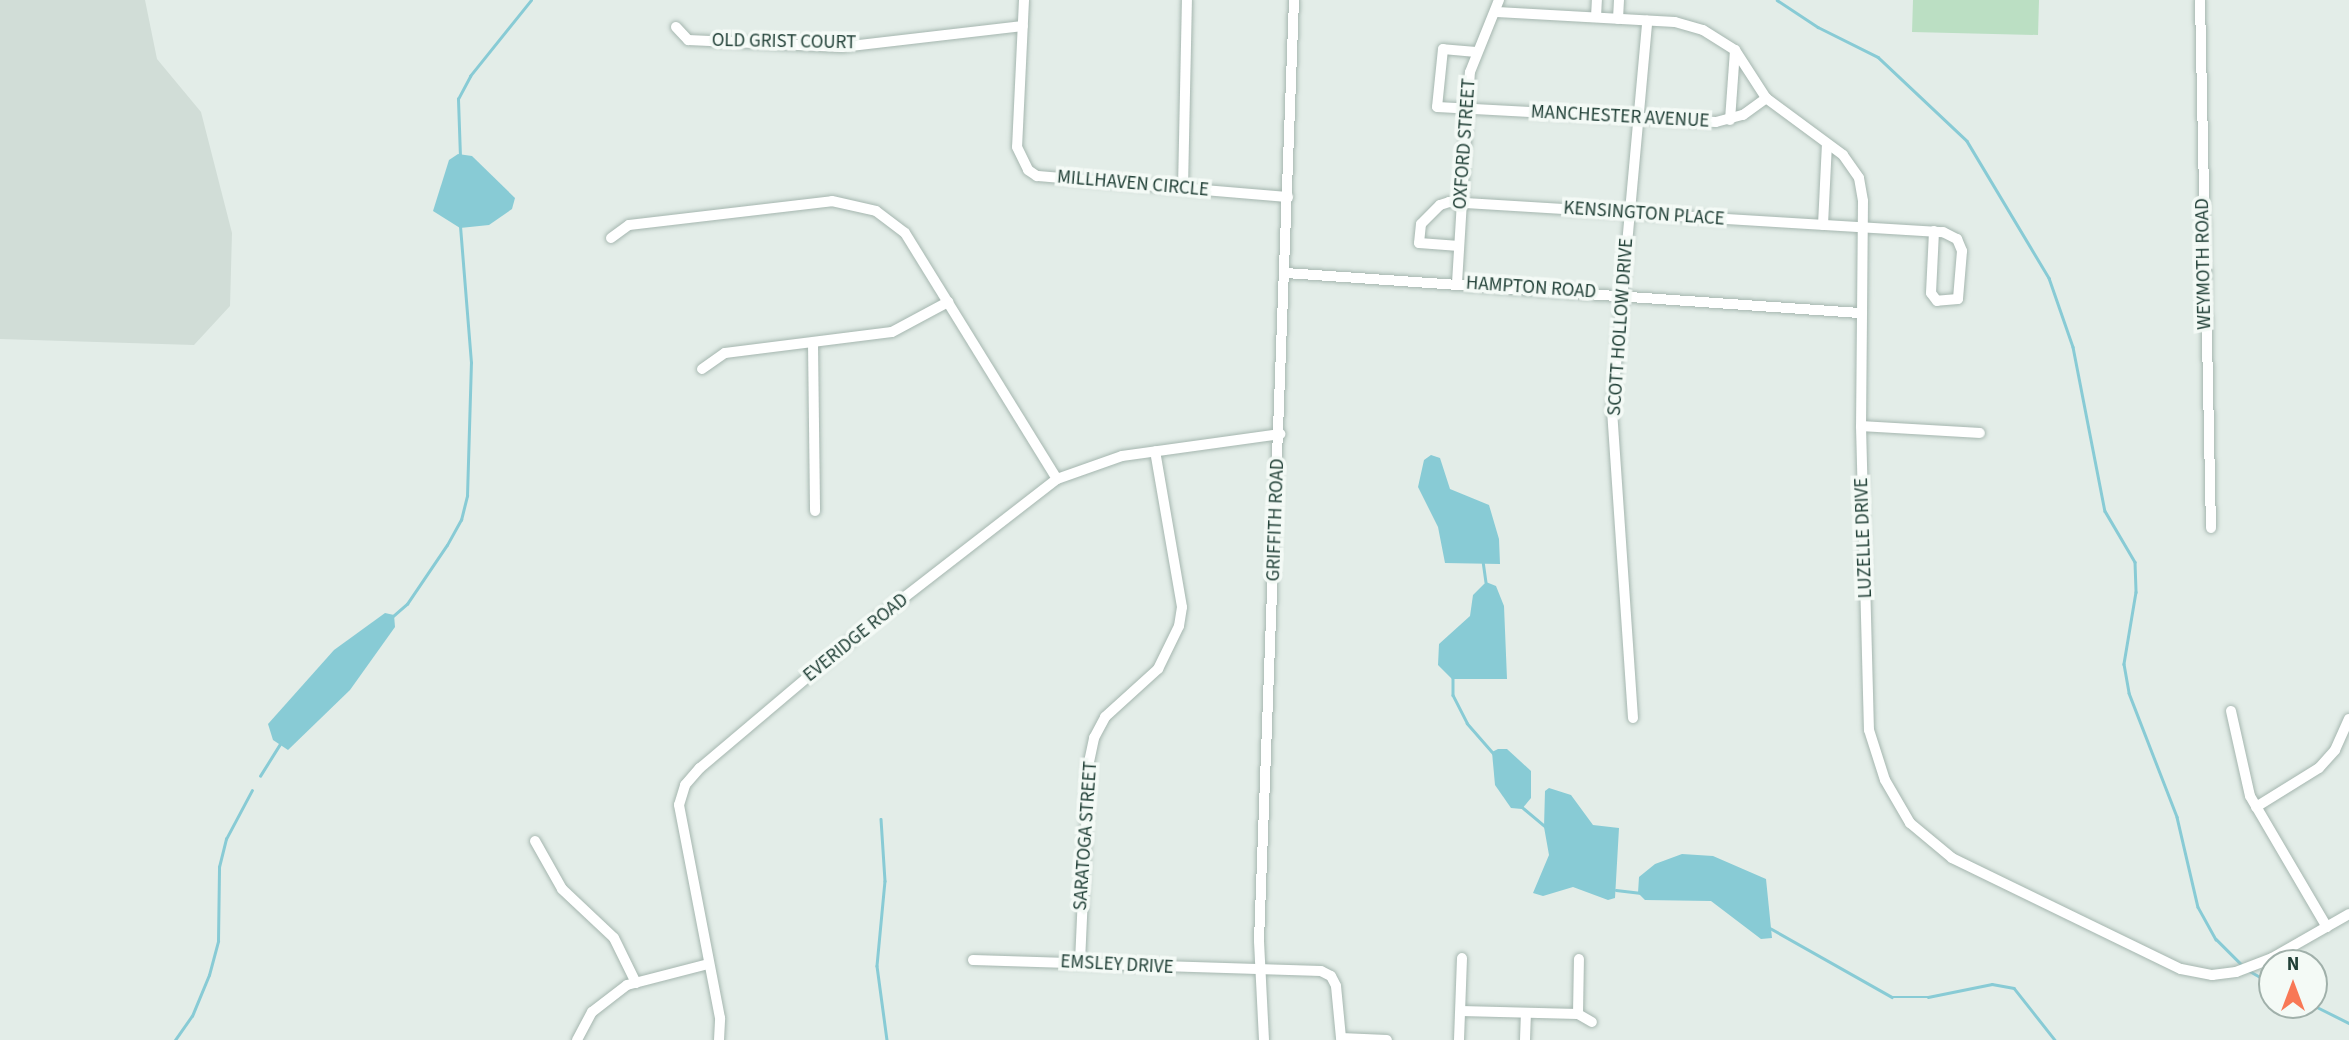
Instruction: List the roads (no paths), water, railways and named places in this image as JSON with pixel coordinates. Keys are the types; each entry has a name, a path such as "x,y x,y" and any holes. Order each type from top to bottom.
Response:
{"street":[{"name":"MILLHAVEN CIRCLE","path":"1024,0 1017,147 1028,170 1037,176 1288,197"},
{"path":"1182,188 1187,0"},
{"name":"GRIFFITH ROAD","path":"1264,1040 1260,972 1294,0"},
{"name":"OXFORD STREET","path":"1457,283 1467,109 1476,52 1497,12 1499,0"},
{"path":"1596,17 1597,0"},
{"path":"1618,19 1619,0"},
{"name":"WEYMOTH ROAD","path":"2200,0 2211,528"},
{"name":"LUZELLE DRIVE","path":"1497,12 1596,17 1691,26 1735,50 1766,98 1843,155 1859,178 1862,228 1861,426 1869,730 1885,780 1910,823 1952,858 2181,970 2212,975 2236,972 2349,915"},
{"name":"SCOTT HOLLOW DRIVE","path":"1633,718 1612,409 1647,21"},
{"name":"OLD GRIST COURT","path":"676,27 688,40 842,47 1023,26"},
{"name":"MANCHESTER AVENUE","path":"1476,52 1443,48 1437,107 1638,119 1730,120 1766,98"},
{"path":"1730,120 1735,50"},
{"path":"1823,225 1827,144"},
{"path":"611,238 629,225 849,202 876,211 897,226 948,302 1057,479"},
{"name":"KENSINGTON PLACE","path":"1459,246 1419,243 1421,225 1440,205 1461,203 1629,212 1934,232 1952,234 1961,245 1958,299 1937,301 1931,293 1934,232"},
{"name":"HAMPTON ROAD","path":"1286,273 1860,313"},
{"path":"702,369 725,353 901,330 948,302"},
{"path":"813,343 815,511"},
{"path":"1861,426 1980,433"},
{"name":"EVERIDGE ROAD","path":"719,1040 720,1018 680,818 685,785 879,617 1057,479 1085,467 1155,451 1280,434"},
{"name":"SARATOGA STREET","path":"1080,962 1088,775 1094,737 1105,717 1158,669 1172,644 1182,607 1155,451"},
{"path":"2231,711 2256,807 2327,927"},
{"path":"2256,807 2319,768 2335,750 2349,719"},
{"path":"535,841 562,889 614,938 636,983"},
{"path":"1460,1040 1462,958"},
{"path":"1578,1014 1579,959"},
{"name":"EMSLEY DRIVE","path":"973,960 1328,973 1336,986 1341,1038 1387,1040"},
{"path":"578,1040 592,1013 636,983 708,964"},
{"path":"1461,1011 1578,1014 1592,1022"},
{"path":"1525,1040 1526,1013"}],"water":[{"path":"458,154 472,156 515,198 512,209 489,225 460,228 433,211 449,160"},
{"path":"1431,455 1440,458 1450,489 1489,505 1499,539 1500,564 1445,563 1438,527 1418,487 1424,460"},
{"path":"1486,582 1496,586 1504,606 1507,679 1452,679 1438,665 1439,644 1470,616 1473,595"},
{"path":"385,613 394,615 395,627 350,690 288,750 273,740 268,724 334,650"},
{"path":"1507,749 1531,771 1531,798 1522,809 1511,808 1495,785 1492,752"},
{"path":"1549,788 1571,795 1593,825 1619,828 1615,898 1608,900 1573,887 1543,896 1533,893 1549,855 1544,827 1545,791"},
{"path":"1682,854 1713,856 1766,879 1772,938 1761,939 1711,901 1645,900 1638,893 1639,877 1655,864"}],"waterway":[{"path":"460,157 458,99 470,76 531,0"},
{"path":"1777,0 1818,27 1878,57 1967,141 2049,278 2073,347 2105,511 2135,562 2136,592 2124,664 2129,693 2177,817 2198,907 2216,939 2243,966"},
{"path":"392,617 407,604 447,545 461,520 467,496 471,363 460,225"},
{"path":"1483,561 1486,582"},
{"path":"1453,677 1453,695 1467,723 1494,754"},
{"path":"260,776 281,743"},
{"path":"175,1040 192,1016 209,975 218,941 219,867 226,839 252,790"},
{"path":"1522,807 1546,827"},
{"path":"881,819 885,881 877,966 887,1040"},
{"path":"1616,890 1639,893"},
{"path":"1770,928 1892,997 1928,997 1992,984 2014,988 2055,1040"},
{"path":"2248,970 2258,976"},
{"path":"2328,1012 2349,1023"}]}
